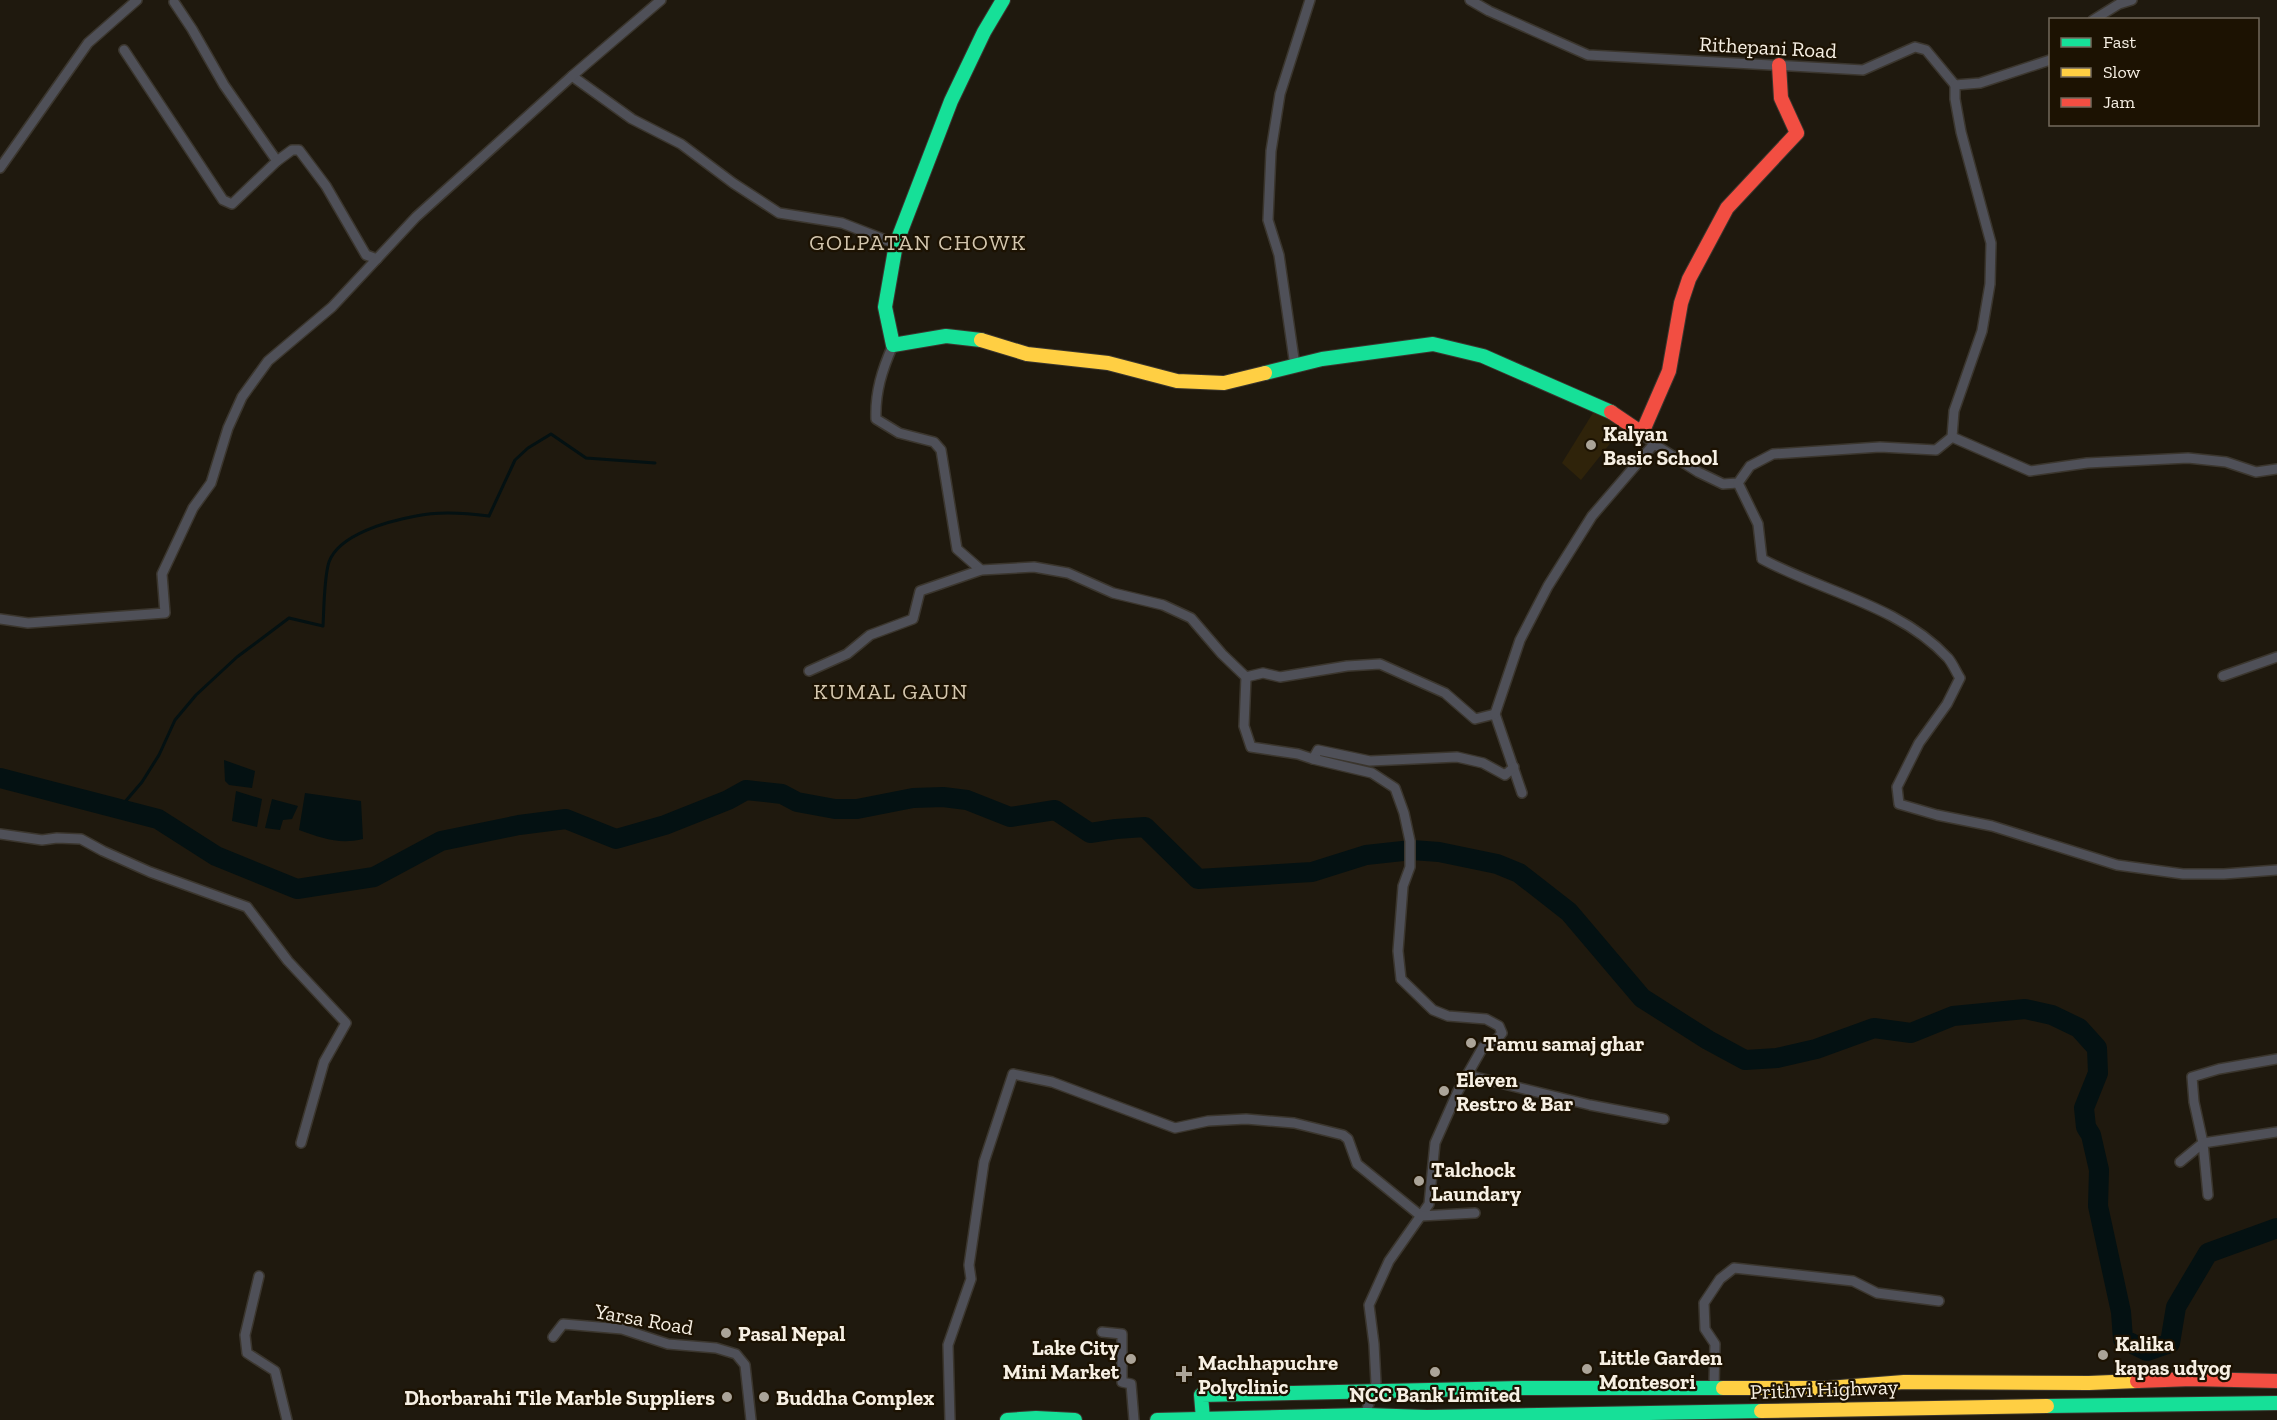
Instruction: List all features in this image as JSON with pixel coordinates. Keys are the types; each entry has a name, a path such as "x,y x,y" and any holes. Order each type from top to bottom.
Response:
{"main road":[{"path":"1003,0 984,32 951,100 896,244 885,307 893,345 946,336 982,340 1027,354 1108,363 1177,381 1224,383 1322,359 1433,344 1483,356 1609,410 1642,433 1669,371 1681,303 1689,279 1727,208 1797,133 1781,98 1779,65"},
{"path":"1203,1419 1201,1395 1714,1387 1828,1388 1904,1382 2277,1381"},
{"name":"Prithvi Highway","path":"1156,1420 1365,1415 1673,1417 1911,1414 2277,1403"},
{"path":"1007,1420 1036,1418 1075,1420"}],"street":[{"path":"0,168 88,43 137,0"},
{"path":"0,619 28,624 165,612 162,574 193,508 211,483 228,428 242,397 268,361 332,308 416,217 572,76 662,0"},
{"path":"1295,366 1279,255 1268,220 1271,151 1280,94 1310,0"},
{"name":"Rithepani Road","path":"1470,0 1588,56 1863,70 1915,47 1926,50 1955,85"},
{"path":"2096,18 2119,4 2132,0"},
{"path":"174,2 224,85 277,161"},
{"path":"124,50 223,200 232,204 277,161 292,150 299,150 326,186 366,255 377,259"},
{"path":"1738,483 1750,466 1773,454 1880,447 1936,450 1952,437 1954,411 1982,331 1990,284 1990,243 1961,132 1955,85 1980,83 2049,60"},
{"path":"572,76 632,119 681,144 778,213 842,223 896,244"},
{"path":"893,345 884,365 875,398 876,419 899,433 934,442 941,450 957,549 981,570"},
{"path":"1642,433 1654,444 1698,472 1723,484 1738,483"},
{"path":"1952,437 2030,471 2087,463 2188,458 2226,462 2256,472 2277,469"},
{"path":"1522,793 1495,714 1520,640 1548,586 1592,516 1654,444"},
{"path":"1738,483 1758,524 1762,559 1790,574 1876,608 1915,631 1949,659 1960,678 1947,705 1919,743 1898,787 1899,804 1937,815 1992,825 2117,865 2183,874 2277,870"},
{"path":"808,671 847,654 870,635 912,619 920,591 981,570 1034,567 1068,573 1113,593 1163,605 1191,618 1222,654 1246,677 1244,726 1251,747 1298,754 1372,773 1395,788 1404,813 1410,841 1410,867 1403,886 1398,951 1401,979 1433,1011 1448,1016 1486,1019 1499,1026 1502,1033 1497,1039 1483,1047 1467,1075 1435,1143 1429,1204 1389,1261 1369,1305 1376,1383 1365,1415"},
{"path":"2223,676 2277,657"},
{"path":"1246,677 1263,673 1280,677 1347,666 1380,664 1444,693 1475,718 1495,714"},
{"path":"1313,759 1318,750 1370,761 1457,757 1484,763 1505,776 1514,767"},
{"path":"0,834 42,840 81,839 150,872 248,907 288,961 346,1023 324,1062 301,1143"},
{"path":"2208,1194 2203,1143 2194,1102 2192,1077 2219,1069 2277,1059"},
{"path":"950,1420 948,1346 971,1279 969,1265 984,1162 1013,1074 1052,1082 1175,1128 1208,1121 1246,1119 1293,1123 1343,1135 1348,1139 1357,1164 1421,1216 1475,1213"},
{"path":"1467,1075 1590,1106 1664,1119"},
{"path":"2180,1162 2203,1143 2277,1132"},
{"path":"1714,1387 1715,1344 1705,1329 1704,1303 1720,1279 1734,1268 1853,1281 1877,1293 1939,1301"},
{"path":"259,1276 244,1335 245,1344 247,1353 275,1371 286,1420"},
{"name":"Yarsa Road","path":"553,1337 563,1324 622,1329 668,1344 716,1348 736,1354 745,1365 751,1420"},
{"path":"1102,1332 1122,1334 1122,1382 1131,1384 1134,1420"}],"shaded area":[{"name":"Kalyan Basic School","path":"1596,408 1624,426 1581,480 1562,463"},
{"path":"224,760 255,771 252,788 229,785 225,781"},
{"path":"236,791 262,799 257,827 232,821"},
{"path":"305,793 361,801 363,839 338,841 299,830"},
{"path":"272,799 298,806 292,819 283,820 280,830 265,828"}],"waterway":[{"path":"94,803 124,803 142,782 159,755 175,720 196,695 237,657 289,618 323,626 325,584 329,562 335,552 354,536 379,525 425,514 452,513 489,516 515,460 528,448 551,434 586,458 655,463"},
{"path":"0,778 158,819 216,856 297,889 374,877 441,841 519,825 566,819 616,839 665,825 728,800 746,790 782,794 797,802 835,809 857,809 913,798 943,797 967,800 1010,817 1055,810 1090,833 1145,827 1198,879 1312,872 1366,855 1412,850 1439,852 1497,864 1519,873 1569,912 1642,998 1708,1040 1745,1060 1777,1058 1816,1049 1874,1028 1911,1033 1953,1016 2025,1009 2052,1015 2079,1028 2097,1048 2098,1073 2084,1108 2086,1127 2091,1135 2099,1170 2098,1206 2121,1312 2123,1339 2147,1351 2170,1343 2176,1307 2208,1253 2277,1228"}],"traffic: fast":[{"path":"981,340 946,336 893,345 885,307 896,244 951,101 984,32 1003,0"},
{"path":"1265,373 1322,359 1433,344 1483,356 1611,412"},
{"path":"1203,1419 1201,1395 1521,1388 1723,1388"},
{"path":"2047,1406 2277,1403"},
{"path":"1157,1420 1365,1415 1427,1417 1761,1411"},
{"path":"1007,1420 1036,1418 1075,1420"}],"traffic: slow":[{"path":"981,340 1027,354 1108,363 1177,381 1224,383 1265,373"},
{"path":"1723,1388 1828,1388 1904,1382 2137,1381"},
{"path":"1761,1411 2047,1406"}],"traffic: jam":[{"path":"1611,412 1642,433 1669,371 1681,303 1689,279 1727,208 1797,133 1781,98 1779,65"},
{"path":"2137,1381 2192,1379 2277,1381"}],"place":[{"name":"Kalyan Basic School","path":"1591,445"},
{"name":"Tamu samaj ghar","path":"1471,1043"},
{"name":"Eleven Restro & Bar","path":"1444,1091"},
{"name":"Talchock Laundary","path":"1419,1181"},
{"name":"Pasal Nepal","path":"726,1333"},
{"name":"Kalika kapas udyog","path":"2103,1355"},
{"name":"Lake City Mini Market","path":"1131,1359"},
{"name":"Little Garden Montesori","path":"1587,1369"},
{"name":"NCC Bank Limited","path":"1435,1372"},
{"name":"Machhapuchre Polyclinic","path":"1184,1374"},
{"name":"Dhorbarahi Tile Marble Suppliers","path":"727,1397"},
{"name":"Buddha Complex","path":"764,1397"}],"district":[{"name":"GOLPATAN CHOWK","path":"918,242"},
{"name":"KUMAL GAUN","path":"891,691"}]}
